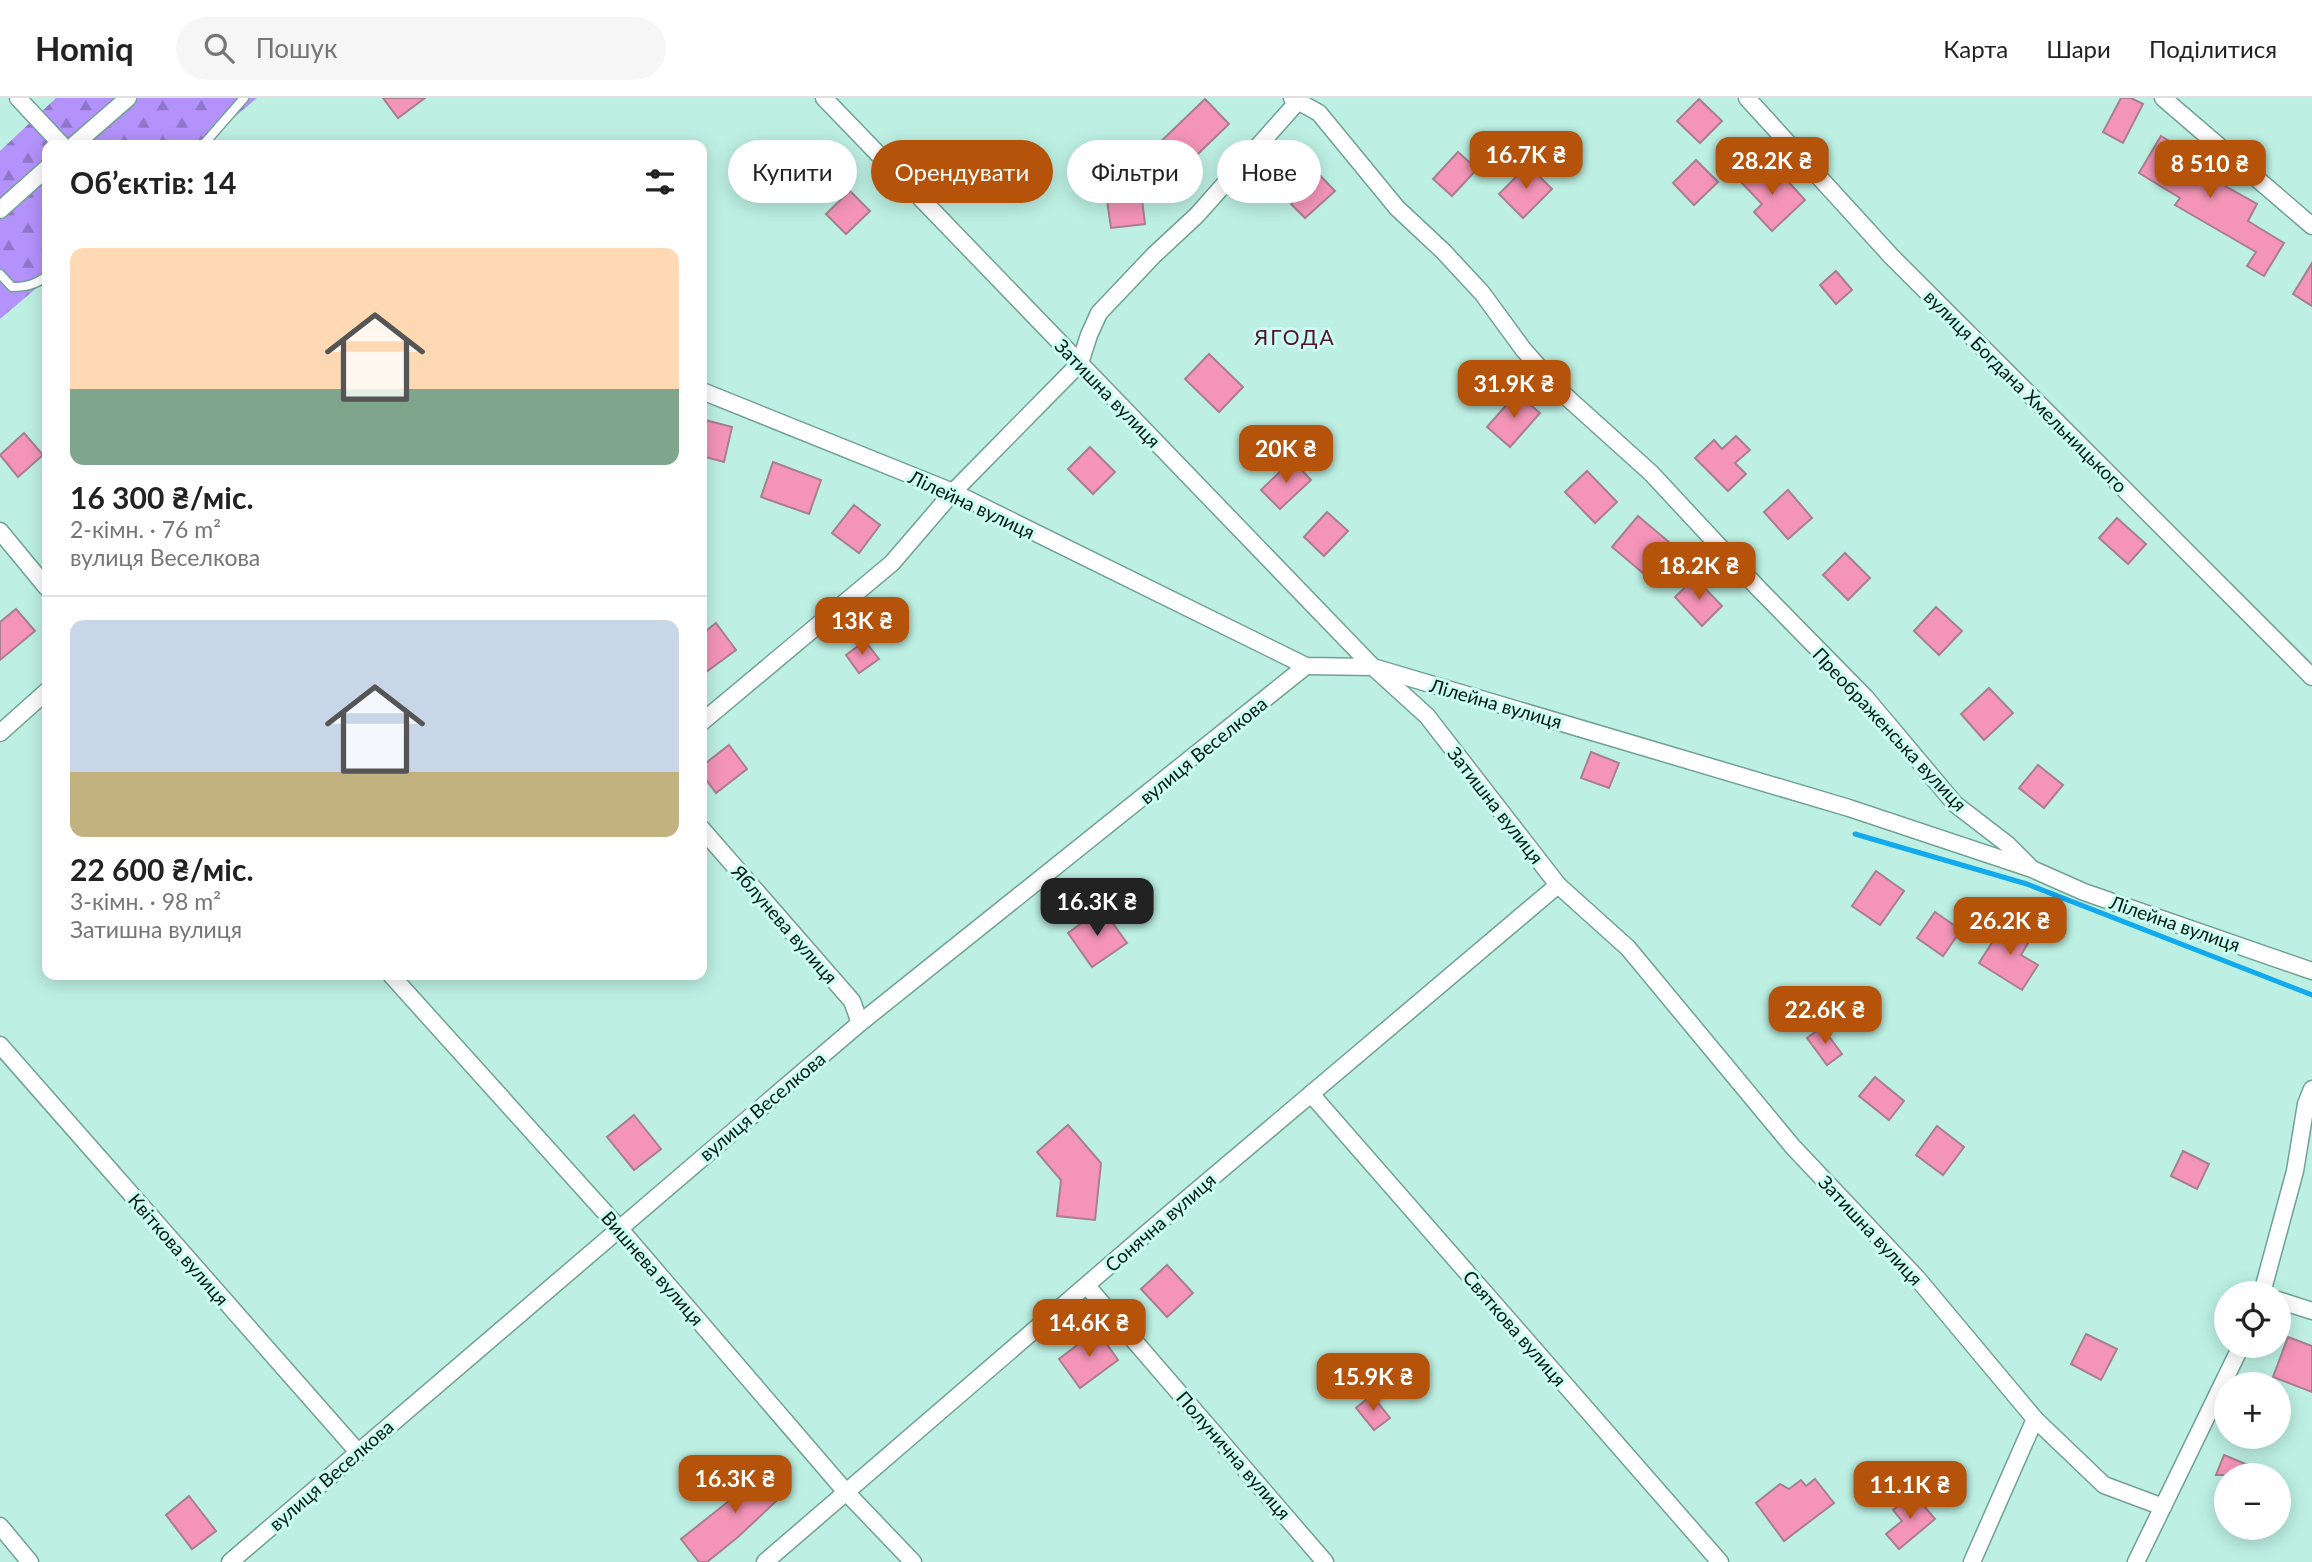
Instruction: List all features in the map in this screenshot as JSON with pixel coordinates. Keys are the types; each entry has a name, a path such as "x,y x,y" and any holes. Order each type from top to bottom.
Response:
{"street":[{"path":"19,98 57,140"},
{"path":"80,140 128,98"},
{"name":"Затишна вулиця","path":"824,98 1373,667 1427,716 1558,885 1628,948 1794,1147 1917,1278 2035,1419 2104,1485 2163,1507"},
{"name":"вулиця Богдана Хмельницького","path":"1747,98 1891,256 2312,677"},
{"path":"2163,98 2312,226"},
{"path":"707,718 892,563 953,492 1080,363 1088,335 1099,313 1144,265 1198,215 1297,99"},
{"name":"Преображенська вулиця","path":"1297,99 1319,113 1397,208 1443,251 1482,293 1523,349 1560,391 1651,473 1866,698 1955,804 2007,844 2032,869"},
{"path":"0,210 42,173"},
{"name":"Лілейна вулиця","path":"707,393 953,492 1306,666 1373,667 1849,808 2032,869 2084,892 2312,971"},
{"path":"0,531 42,582"},
{"name":"вулиця Веселкова","path":"230,1562 860,1023 1306,666"},
{"path":"0,733 42,695"},
{"name":"Яблунева вулиця","path":"707,835 852,1001 860,1023"},
{"name":"Сонячна вулиця","path":"765,1562 1558,885"},
{"name":"Вишнева вулиця","path":"396,980 619,1228 846,1492 913,1562"},
{"name":"Квіткова вулиця","path":"0,1045 358,1452"},
{"path":"2265,1281 2295,1171 2306,1104 2312,1089"},
{"name":"Святкова вулиця","path":"1311,1094 1720,1562"},
{"name":"Полунична вулиця","path":"1087,1286 1325,1562"},
{"path":"2291,1304 2312,1311"},
{"path":"2136,1562 2235,1358"},
{"path":"1972,1562 2035,1419"},
{"path":"0,1526 30,1562"}],"lane":[{"path":"207,140 244,98"},
{"path":"0,274 12,287 37,284 42,280"}],"green space":[{"path":"56,98 257,98 208,140 42,140 42,283 0,319 0,151"}],"building":[{"path":"383,98 425,98 398,118"},
{"path":"2121,98 2131,98 2143,104 2123,143 2103,132"},
{"path":"1205,99 1229,124 1203,149 1203,140 1162,140"},
{"path":"1699,99 1722,121 1700,143 1677,121"},
{"path":"2161,136 2223,174 2218,182 2257,204 2248,221 2284,243 2264,276 2247,266 2256,252 2175,205 2180,198 2139,173"},
{"path":"1458,152 1477,169 1452,196 1433,179"},
{"path":"1696,160 1718,182 1694,205 1673,183"},
{"path":"1758,164 1778,185 1785,178 1805,200 1772,231 1754,212 1762,204 1740,181"},
{"path":"1528,165 1552,189 1523,218 1499,194"},
{"path":"1321,176 1335,191 1305,218 1291,204 1321,203"},
{"path":"857,198 870,211 846,234 826,214 837,203 857,203"},
{"path":"1107,203 1142,203 1145,224 1111,228"},
{"path":"2312,263 2312,306 2293,294"},
{"path":"1836,271 1852,290 1836,304 1820,285"},
{"path":"1209,354 1243,387 1219,412 1185,379"},
{"path":"1517,393 1540,413 1510,447 1487,427"},
{"path":"707,421 732,427 724,462 707,457"},
{"path":"24,433 42,454 18,477 0,455"},
{"path":"1736,436 1750,450 1735,463 1746,474 1728,491 1695,458 1714,440 1722,449"},
{"path":"1090,447 1115,472 1093,494 1068,469"},
{"path":"1292,460 1311,480 1280,509 1261,490"},
{"path":"773,462 821,480 809,514 761,497"},
{"path":"1587,471 1617,502 1595,523 1565,492"},
{"path":"1788,490 1812,518 1788,539 1764,512"},
{"path":"854,505 880,525 859,553 832,533"},
{"path":"1327,512 1348,531 1324,556 1304,537"},
{"path":"1638,516 1669,542 1643,573 1612,547"},
{"path":"2117,518 2146,544 2128,564 2099,538"},
{"path":"1845,553 1870,578 1848,600 1823,575"},
{"path":"1695,578 1722,606 1702,626 1675,597"},
{"path":"1936,607 1962,631 1939,655 1914,631"},
{"path":"16,609 35,631 0,660 0,622"},
{"path":"716,623 736,650 707,671 707,630"},
{"path":"865,641 879,659 859,673 846,655"},
{"path":"1989,688 2013,713 1984,740 1961,714"},
{"path":"729,745 747,769 716,793 707,781 707,762"},
{"path":"1591,752 1619,763 1609,788 1581,778"},
{"path":"2038,765 2063,785 2044,808 2019,788"},
{"path":"1876,871 1904,891 1880,925 1852,906"},
{"path":"1102,908 1127,943 1092,967 1068,933"},
{"path":"1935,912 1961,930 1943,956 1917,938"},
{"path":"2005,922 2031,938 2021,955 2038,965 2022,990 1979,963"},
{"path":"1822,1027 1842,1054 1827,1065 1807,1038"},
{"path":"1875,1077 1904,1101 1889,1120 1859,1096"},
{"path":"634,1115 661,1149 634,1170 607,1137"},
{"path":"1068,1125 1101,1163 1095,1220 1057,1216 1061,1180 1037,1152"},
{"path":"1937,1126 1964,1147 1943,1175 1916,1155"},
{"path":"2183,1151 2209,1164 2197,1189 2171,1176"},
{"path":"1167,1265 1193,1293 1167,1317 1141,1289"},
{"path":"1097,1330 1118,1360 1080,1388 1059,1359"},
{"path":"2086,1334 2117,1349 2101,1380 2071,1364"},
{"path":"2291,1338 2312,1346 2312,1392 2291,1384 2291,1372 2275,1372 2280,1358 2291,1358"},
{"path":"1372,1395 1390,1418 1374,1430 1356,1408"},
{"path":"2224,1455 2243,1463 2221,1463"},
{"path":"764,1464 788,1490 738,1537 707,1562 699,1562 681,1539 734,1497 731,1494"},
{"path":"1815,1479 1834,1503 1784,1541 1756,1503 1780,1484 1789,1489 1801,1480 1806,1486"},
{"path":"1913,1493 1935,1519 1899,1549 1886,1534 1902,1521 1893,1510"},
{"path":"189,1496 216,1531 192,1549 166,1515"}],"waterway":[{"path":"1855,834 2027,884 2312,995"}],"district":[{"name":"ЯГОДА","path":"1295,336"}]}
